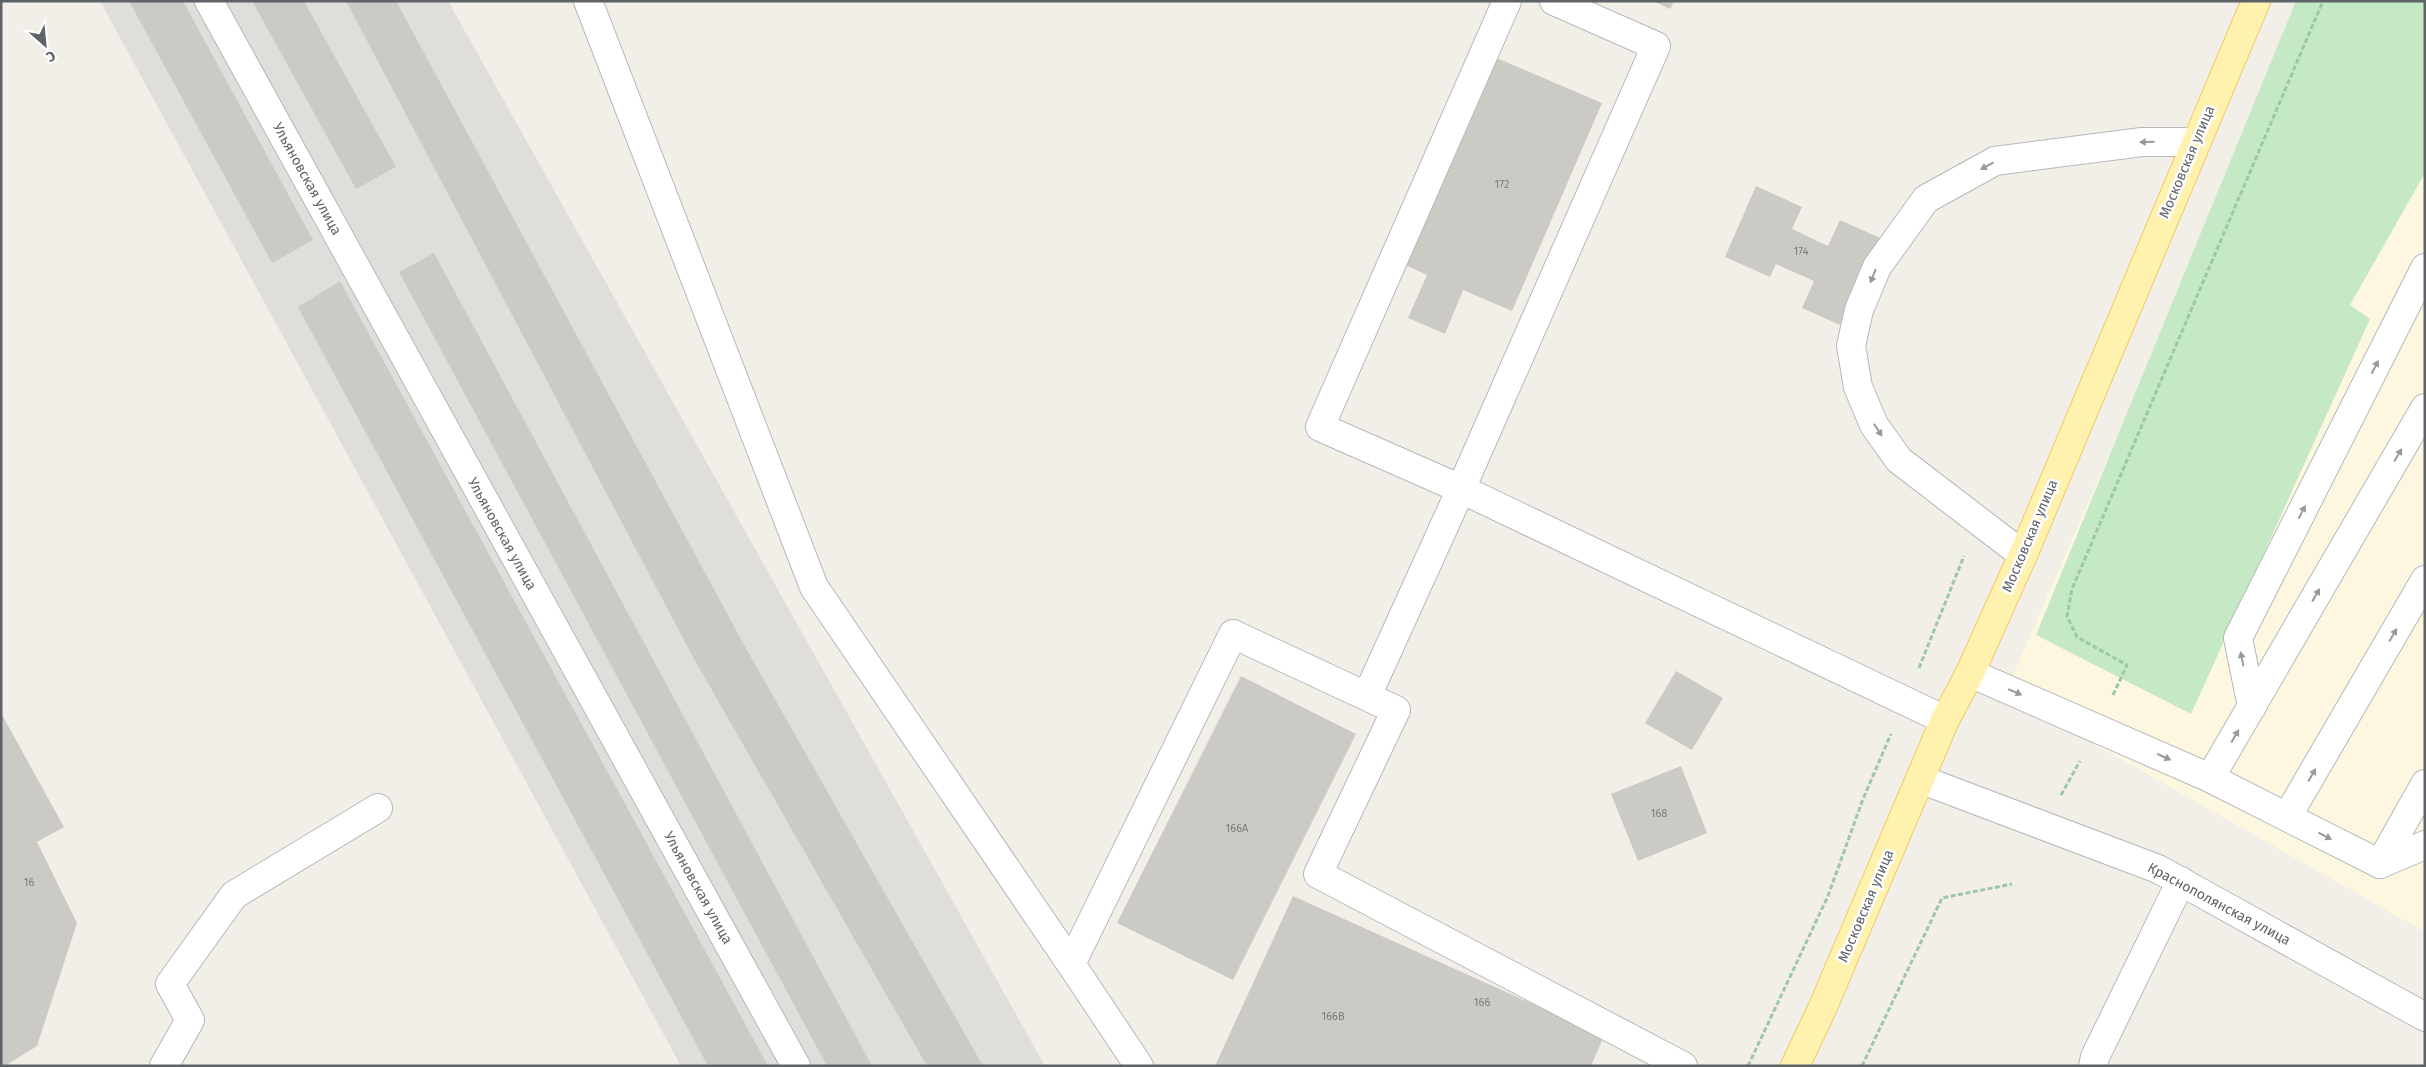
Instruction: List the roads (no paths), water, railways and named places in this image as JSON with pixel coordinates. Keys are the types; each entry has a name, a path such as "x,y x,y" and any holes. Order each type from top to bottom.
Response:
{"main road":[{"name":"Московская улица","path":"1795,1066 1822,1009 1945,720 1970,672 2023,555 2195,142 2256,1"}],"street":[{"name":"Ульяновская улица","path":"209,1 796,1066"},
{"path":"588,1 814,587 1139,1066"},
{"path":"1507,1 1320,428 1461,489 1945,720"},
{"path":"1367,696 1461,489 1656,46 1554,1"},
{"path":"2023,555 1899,460 1874,425 1858,387 1852,346 1859,310 1877,267 1926,199 1995,161 2142,142 2195,142"},
{"path":"2252,707 2238,638 2425,268"},
{"path":"2210,778 2425,408"},
{"path":"2287,817 2425,580"},
{"path":"1071,964 1233,634 1396,710 1318,874 1683,1066"},
{"path":"1970,672 2210,778 2380,864 2425,845"},
{"name":"Краснополянская улица","path":"1920,779 2158,869 2425,1017"},
{"path":"2380,864 2425,784"},
{"path":"164,1066 190,1020 170,984 234,895 378,808"},
{"path":"2093,1066 2095,1057 2181,881"}]}
